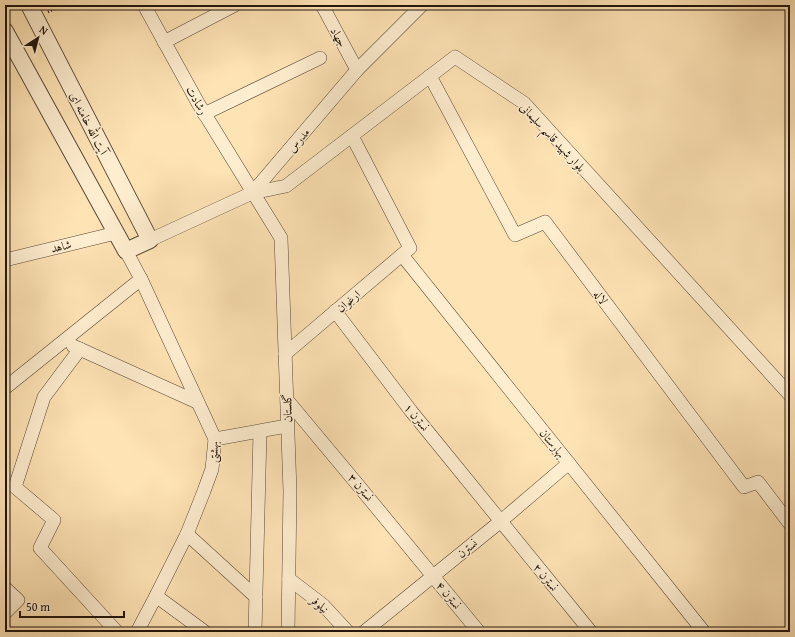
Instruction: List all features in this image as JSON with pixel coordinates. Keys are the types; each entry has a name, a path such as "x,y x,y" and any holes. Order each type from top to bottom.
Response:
{"street":[{"name":"آیت الله خامنه ای","path":"29,5 150,240"},
{"name":"رشادت","path":"144,5 204,114 240,170 252,193"},
{"path":"164,42 235,5"},
{"name":"جهاد","path":"322,5 357,70"},
{"name":"مدرس","path":"150,240 252,193 357,70 422,5"},
{"path":"5,31 126,251 150,240"},
{"name":"بلوار شهید قاسم سلیمانی","path":"252,193 286,186 456,57 524,103 790,395"},
{"path":"204,114 320,58"},
{"name":"لاله","path":"430,76 515,235 545,222 744,487 758,482 790,524"},
{"name":"بهارستان","path":"352,136 406,251 569,463 704,632"},
{"name":"گلستان","path":"252,193 281,238 290,491 288,632"},
{"name":"شاهد","path":"5,260 116,233"},
{"name":"بهشتی","path":"126,251 141,279 215,439 212,469 187,534 137,632"},
{"name":"ارغوان","path":"285,354 406,251"},
{"path":"5,388 141,279"},
{"name":"نسترن ۱","path":"335,311 411,411 501,521"},
{"path":"63,341 197,402"},
{"path":"80,349 44,397 10,490 54,520 40,548 118,632"},
{"name":"نسترن ۳","path":"287,400 433,576"},
{"path":"215,439 287,426"},
{"path":"255,632 260,432"},
{"name":"نسترن","path":"364,632 501,521 569,463"},
{"name":"نسترن ۲","path":"501,521 591,632"},
{"path":"187,534 256,597"},
{"name":"نسترن ۴","path":"433,576 479,632"},
{"name":"نیلوفر","path":"289,579 323,604 348,632"},
{"path":"5,588 18,600 5,613"},
{"path":"156,596 205,632"}]}
